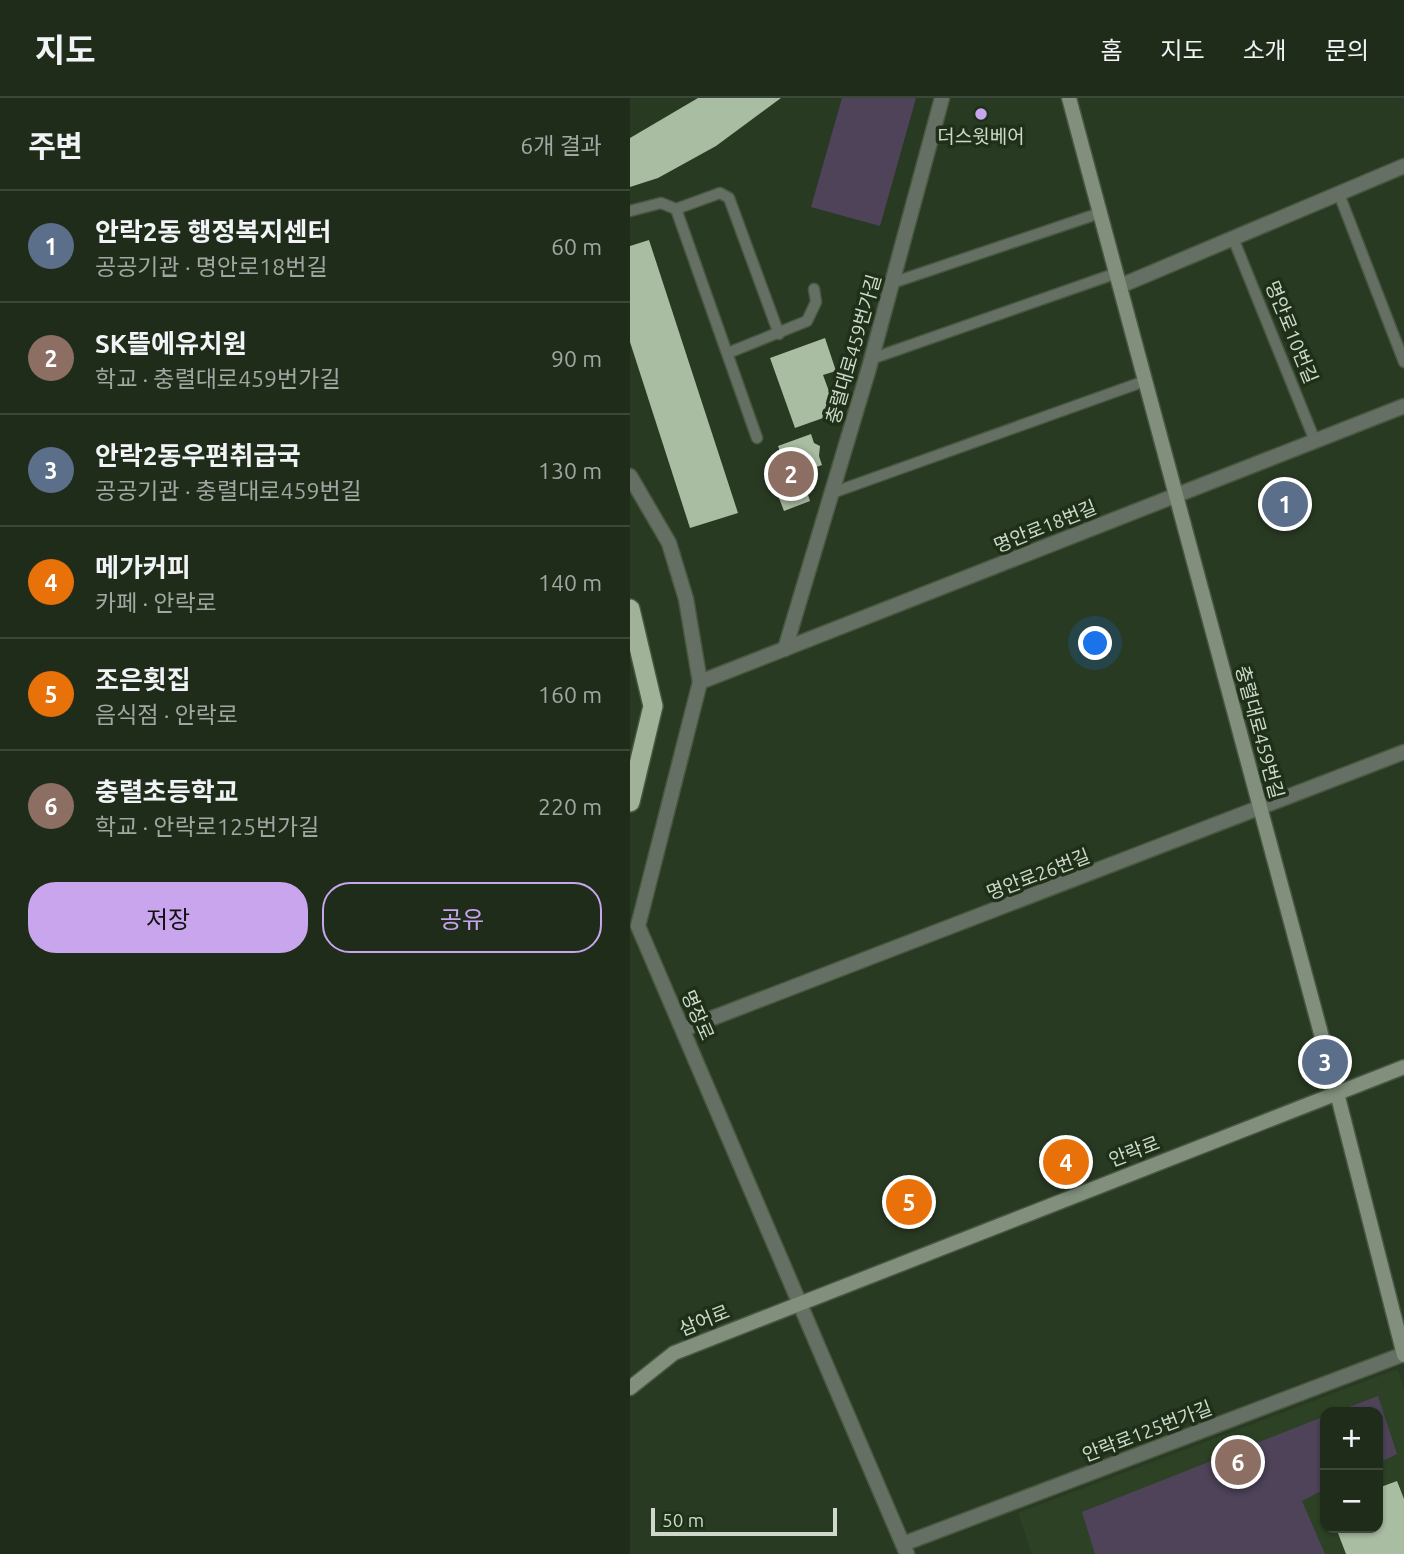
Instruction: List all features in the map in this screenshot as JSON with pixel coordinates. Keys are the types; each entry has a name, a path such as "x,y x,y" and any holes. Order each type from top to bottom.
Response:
{"highway":[{"path":"630,609 653,706 630,802"}],"main road":[{"name":"충렬대로459번길","path":"1069,98 1337,1093 1404,1354"},
{"name":"안락로","path":"800,1301 1404,1067"},
{"name":"삼어로","path":"630,1388 674,1353 800,1301"}],"street":[{"name":"충렬대로459번가길","path":"785,649 871,359 942,98"},
{"path":"1118,279 1233,238 1404,166"},
{"name":"명안로18번길","path":"700,682 1404,406"},
{"name":"명장로","path":"630,476 670,542 686,599 700,682 638,926 905,1549"},
{"name":"명안로26번길","path":"684,1029 1404,752"},
{"name":"안락로125번가길","path":"905,1549 1404,1354"}],"lane":[{"path":"630,211 661,203 676,209 720,193 729,198 779,334"},
{"path":"1339,194 1404,362"},
{"path":"676,209 757,438"},
{"path":"892,282 1100,213"},
{"name":"명안로10번길","path":"1233,238 1315,441"},
{"path":"871,359 1118,279"},
{"path":"728,354 807,321 816,302 814,289"},
{"path":"832,493 1145,381"}],"shaded area":[{"path":"842,98 916,98 880,226 811,207"},
{"path":"1398,1369 1404,1391 1404,1554 1032,1554 1018,1513"},
{"path":"1378,1396 1382,1407 1349,1407"},
{"path":"1383,1411 1397,1454 1383,1461"},
{"path":"1320,1418 1320,1492 1302,1501 1325,1554 1095,1554 1082,1512"}],"building":[{"path":"698,98 781,98 716,146 658,178 630,187 630,138"},
{"path":"649,240 738,513 690,528 630,342 630,246"},
{"path":"825,338 836,371 823,375 837,413 795,428 770,358"},
{"path":"811,434 814,443 820,446 822,465 800,473 803,482 811,488 808,495 810,501 784,511 774,485 790,479 778,446"},
{"path":"1397,1481 1404,1499 1404,1554 1346,1554 1338,1533 1383,1533 1383,1486"}],"place":[{"name":"더스윗베어","path":"981,114"},
{"name":"SK뜰에유치원","path":"791,474"},
{"name":"안락2동 행정복지센터","path":"1285,504"},
{"name":"안락2동우편취급국","path":"1325,1062"},
{"name":"메가커피","path":"1066,1162"},
{"name":"조은횟집","path":"909,1202"},
{"name":"충렬초등학교","path":"1238,1462"}]}
